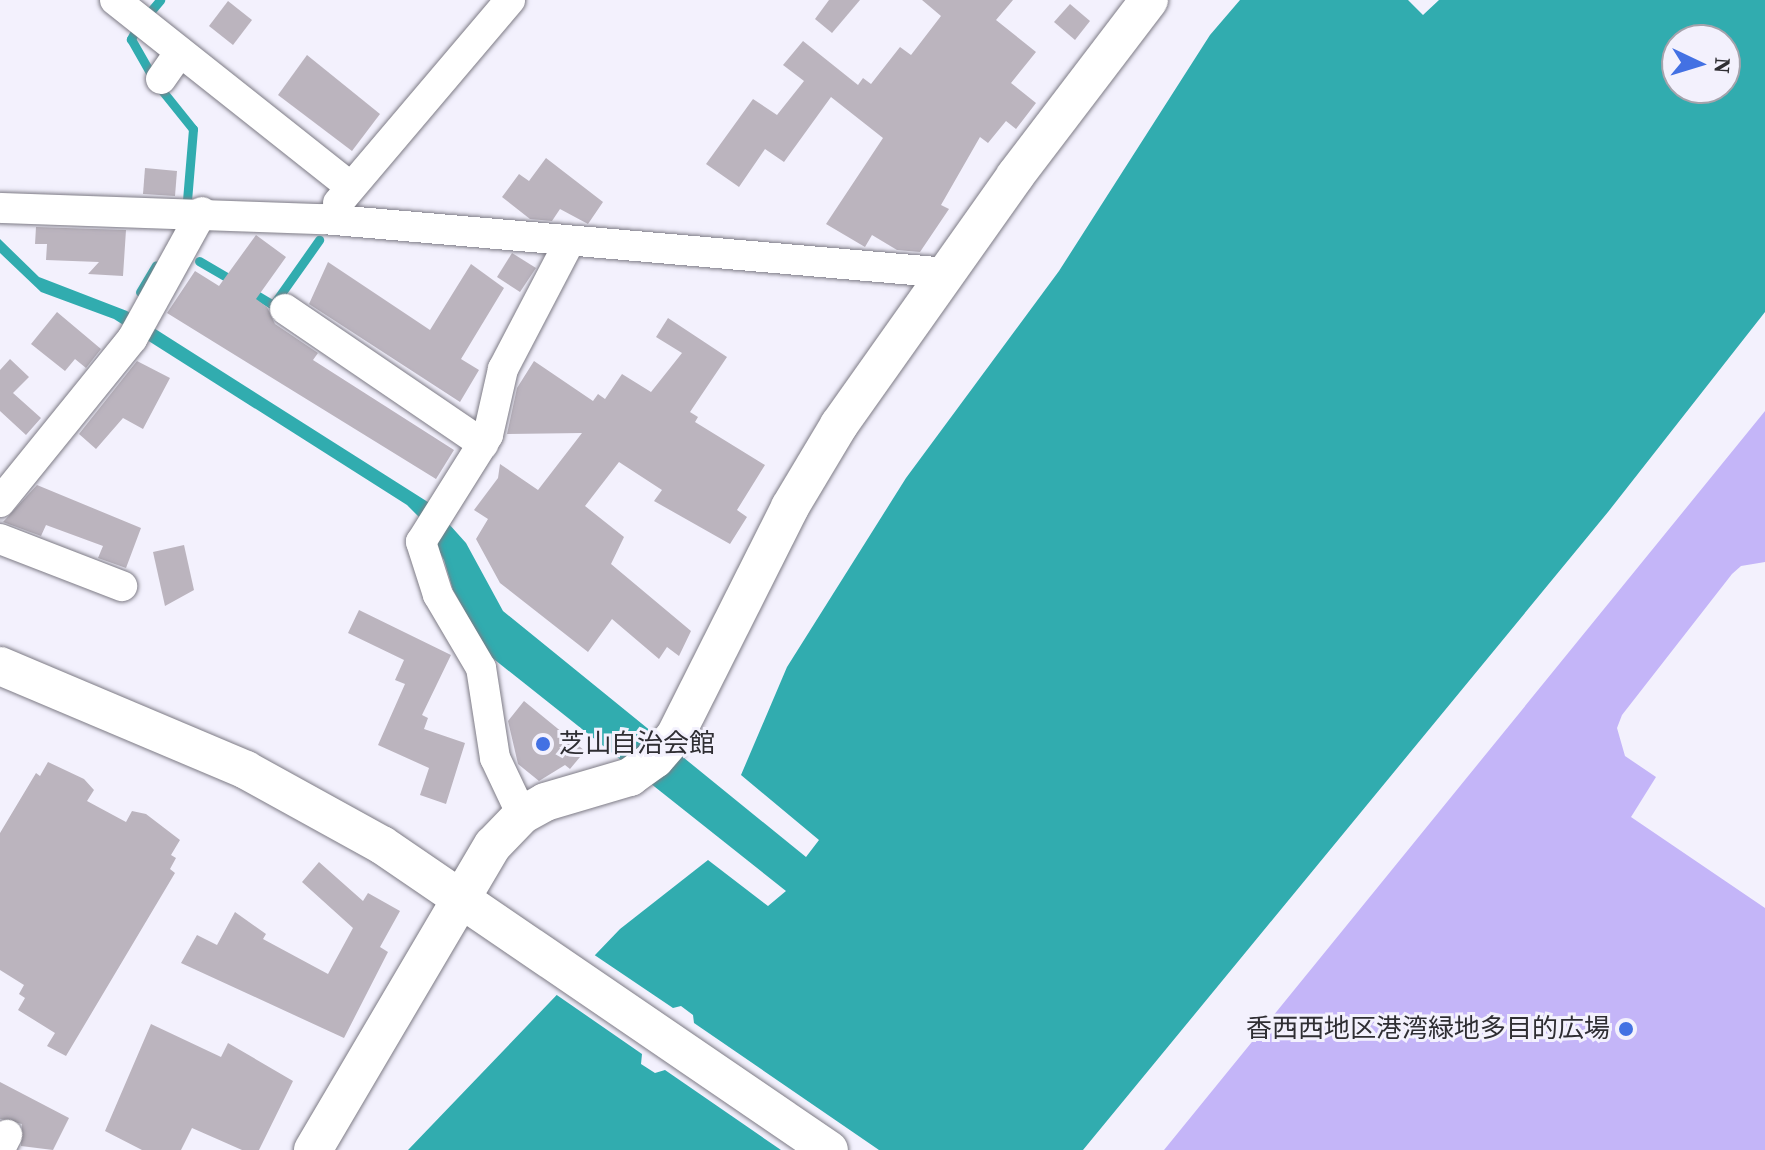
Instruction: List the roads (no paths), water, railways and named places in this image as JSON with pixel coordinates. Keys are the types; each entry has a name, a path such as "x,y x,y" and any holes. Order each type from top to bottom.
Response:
{"street":[{"path":"115,0 351,187"},
{"path":"323,219 510,0"},
{"path":"313,1150 493,845 522,815 545,802 630,777 655,759 675,736 716,648 831,439 948,273 1149,0"},
{"path":"161,79 180,52"},
{"path":"0,208 202,212 323,219 948,273"},
{"path":"0,502 132,339 202,212"},
{"path":"522,815 495,758 481,668 438,595 421,542 425,532 447,506 483,444 503,369 570,241"},
{"path":"285,309 483,444"},
{"path":"0,539 122,586"},
{"path":"0,666 246,770 382,845 829,1150"}],"water":[{"path":"1240,0 1408,0 1423,15 1439,0 1765,0 1765,312 1608,512 1083,1150 408,1150 620,929 708,860 768,906 786,891 490,656 453,590 444,560 423,521 407,505 114,319 41,292 0,253 0,239 39,277 127,311 431,504 466,543 503,611 806,857 819,840 741,775 787,667 906,478 1059,271 1210,35"}],"waterway":[{"path":"150,12 160,0"},
{"path":"137,28 131,39 156,83 193,129 187,200"},
{"path":"248,290 273,305 319,240"},
{"path":"199,261 235,282"},
{"path":"140,292 156,265"}],"place":[{"name":"芝山自治会館","path":"543,744"},
{"name":"香西西地区港湾緑地多目的広場","path":"1626,1029"}]}
